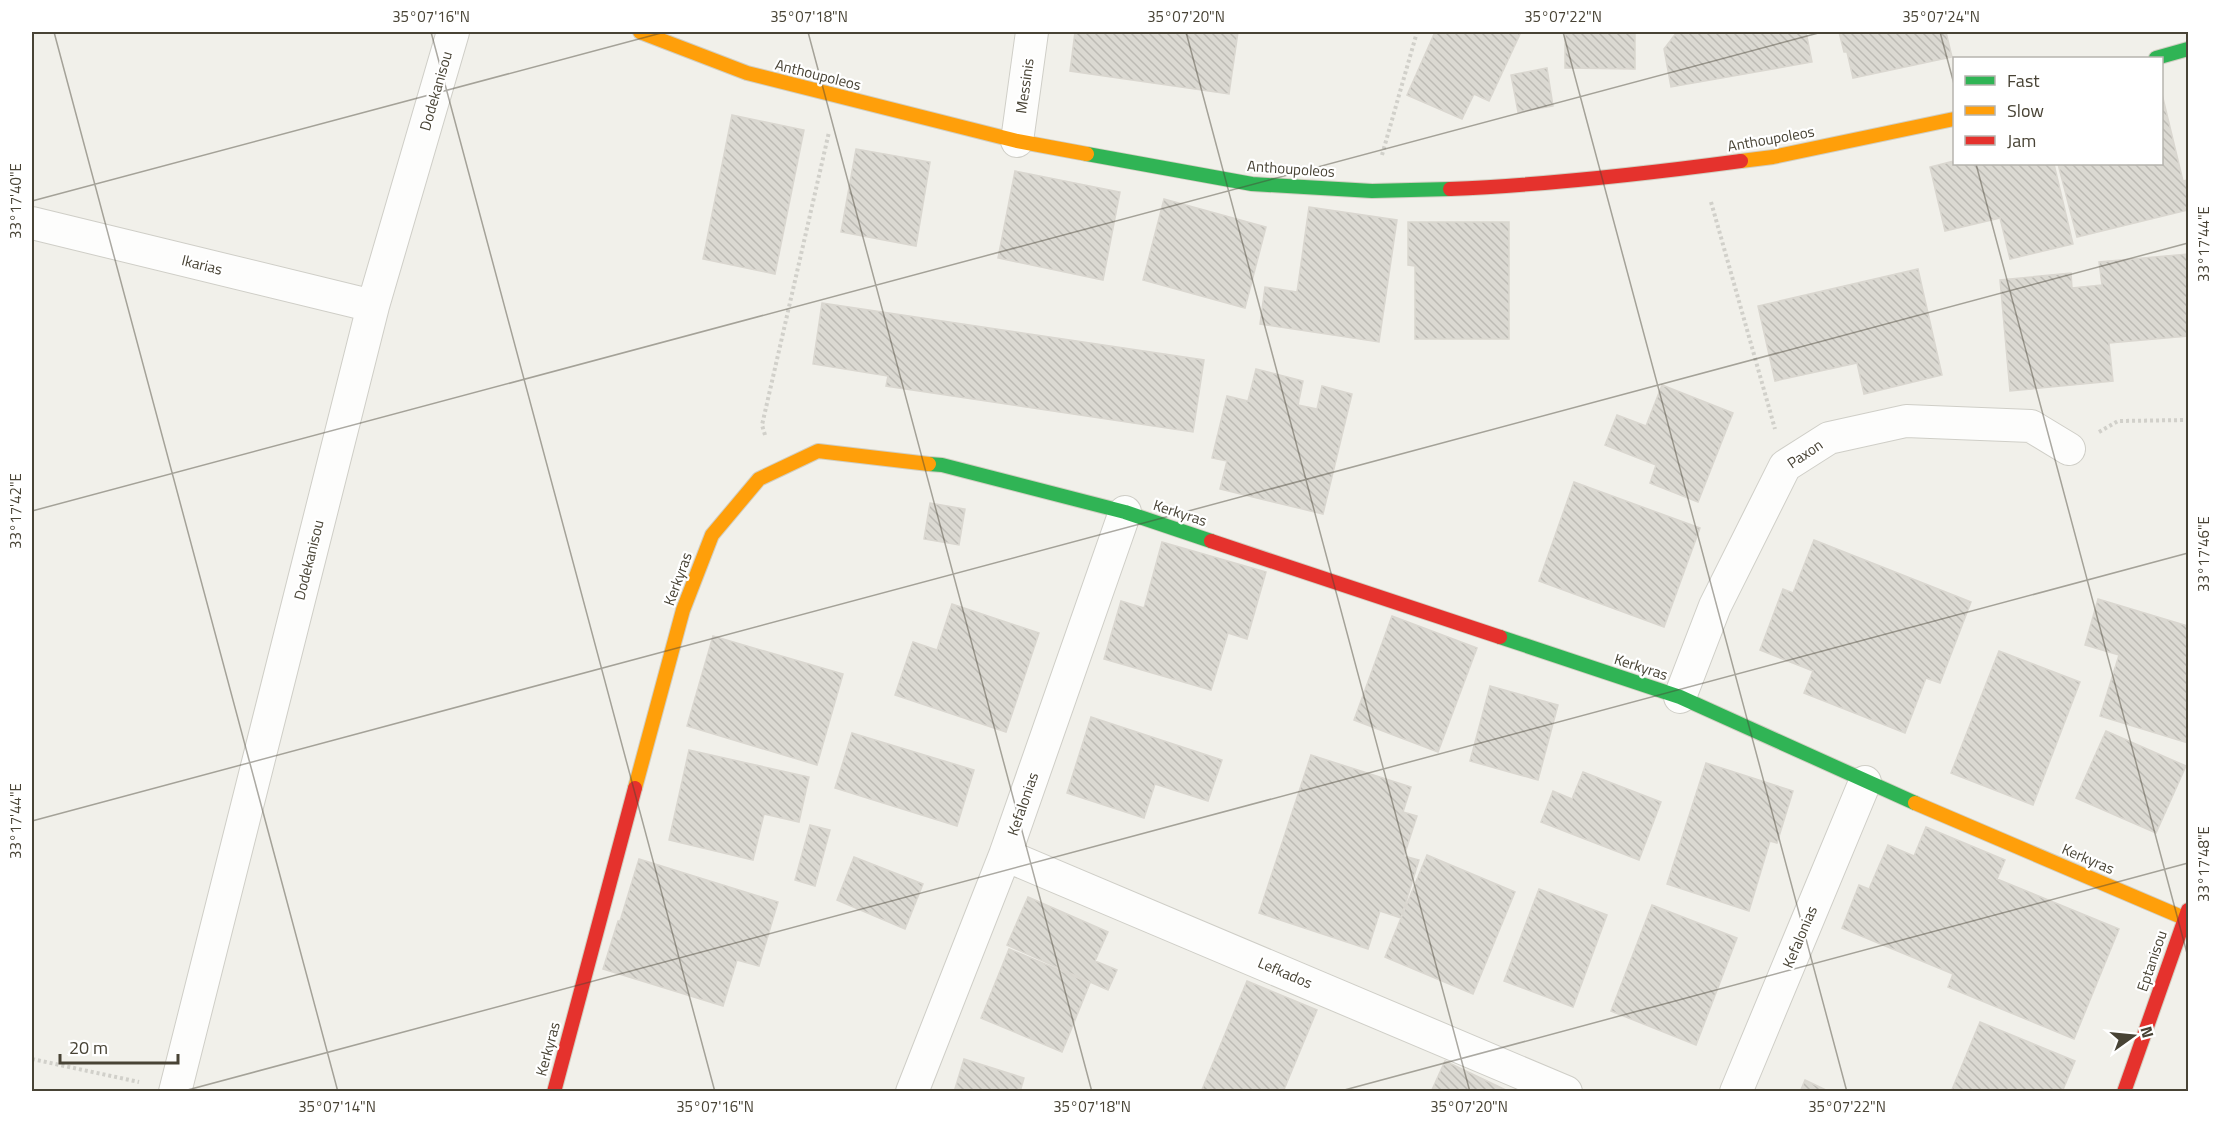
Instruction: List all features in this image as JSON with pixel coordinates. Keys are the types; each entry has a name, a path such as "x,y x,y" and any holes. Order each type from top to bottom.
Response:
{"street":[{"name":"Dodekanisou","path":"175,1090 373,306 453,32"},
{"name":"Anthoupoleos","path":"640,32 747,73 837,97 1017,141 1252,184 1371,191 1499,187 1621,177 1773,157 1953,119"},
{"name":"Messinis","path":"1017,141 1032,32"},
{"path":"2160,57 2188,49"},
{"name":"Ikarias","path":"32,223 373,306"},
{"name":"Paxon","path":"1680,698 1715,606 1785,466 1829,438 1906,421 2031,426 2069,449"},
{"name":"Kerkyras","path":"554,1092 683,610 712,535 759,479 818,451 942,465 1125,512 1680,698 1865,782 2186,914"},
{"name":"Kefalonias","path":"912,1092 1005,855 1125,512"},
{"name":"Kefalonias","path":"1736,1092 1865,782"},
{"name":"Lefkados","path":"1005,855 1566,1092"},
{"name":"Eptanisou","path":"2124,1092 2186,914"}],"path":[{"path":"1371,191 1418,32"},
{"path":"776,471 762,425 837,97"},
{"path":"1701,167 1785,466"},
{"path":"2069,449 2118,421 2188,420"},
{"path":"32,1059 175,1090"}],"building":[{"path":"1075,32 1238,32 1229,94 1070,71"},
{"path":"1435,32 1521,32 1489,101 1474,94 1462,119 1407,95"},
{"path":"1565,32 1635,32 1635,69 1565,68"},
{"path":"1677,32 1806,32 1812,62 1671,87 1664,49"},
{"path":"1839,32 1946,32 1952,57 1853,78 1847,52 1844,52"},
{"path":"1547,68 1553,106 1518,112 1511,75"},
{"path":"2163,98 2183,181 2188,180 2188,210 2077,237 2058,165 2163,165"},
{"path":"732,115 804,130 775,274 703,259"},
{"path":"856,149 930,162 916,246 841,232"},
{"path":"1953,161 1953,165 2054,165 2073,244 2010,259 2000,218 1945,231 1930,167"},
{"path":"1015,171 1120,192 1103,280 998,258"},
{"path":"1164,199 1266,227 1245,308 1143,280"},
{"path":"1309,207 1397,220 1379,342 1260,324 1265,287 1297,292"},
{"path":"1408,222 1509,222 1509,339 1415,339 1415,266 1408,265"},
{"path":"2188,254 2188,336 2109,343 2113,381 2010,391 2000,280 2071,273 2072,288 2102,285 2099,262"},
{"path":"1918,269 1942,375 1864,394 1857,363 1775,381 1758,306"},
{"path":"822,303 1204,360 1193,432 886,386 888,376 813,364"},
{"path":"1256,369 1303,381 1298,405 1317,409 1322,386 1352,394 1323,514 1220,489 1227,461 1212,458 1227,396 1248,401"},
{"path":"1662,385 1733,413 1698,502 1650,483 1656,465 1605,445 1617,415 1646,426"},
{"path":"1574,482 1700,528 1664,627 1539,581"},
{"path":"930,503 965,509 959,545 924,539"},
{"path":"1814,540 1971,602 1940,683 1926,678 1905,733 1804,693 1813,671 1760,650 1783,589 1793,593"},
{"path":"1162,542 1266,572 1247,639 1228,633 1211,690 1104,659 1121,601 1144,608"},
{"path":"2098,599 2188,626 2188,743 2100,716 2119,655 2085,645"},
{"path":"952,604 1039,633 1006,732 895,695 913,642 937,650"},
{"path":"1392,616 1477,648 1438,752 1354,720"},
{"path":"713,636 843,674 817,765 687,726"},
{"path":"1999,651 2080,682 2033,805 1951,773"},
{"path":"1490,686 1558,705 1538,780 1470,761"},
{"path":"1091,717 1222,760 1208,801 1155,784 1144,818 1067,793"},
{"path":"2106,731 2186,766 2156,833 2076,798"},
{"path":"852,733 974,770 957,826 835,788"},
{"path":"689,750 809,777 799,822 764,814 753,860 669,840"},
{"path":"1311,755 1411,787 1403,812 1417,816 1404,856 1419,860 1401,918 1380,911 1368,949 1259,913"},
{"path":"1706,763 1793,791 1777,843 1770,841 1749,911 1667,884"},
{"path":"1583,772 1661,802 1639,860 1541,822 1553,791 1572,799"},
{"path":"810,825 830,830 815,886 795,880"},
{"path":"1926,827 2005,860 1997,879 2119,929 2074,1039 1948,987 1953,974 1842,928 1859,885 1869,889 1888,845 1914,856"},
{"path":"1427,855 1515,892 1473,994 1385,957"},
{"path":"854,857 923,884 905,929 837,900"},
{"path":"639,859 778,902 759,966 737,960 723,1006 603,969"},
{"path":"1539,889 1607,915 1573,1007 1504,981"},
{"path":"1028,897 1108,932 1095,961 1117,970 1108,990 1007,945"},
{"path":"1652,905 1737,938 1696,1045 1611,1011"},
{"path":"1009,949 1090,983 1062,1052 981,1018"},
{"path":"1247,981 1317,1010 1283,1092 1201,1092"},
{"path":"1980,1022 2075,1061 2062,1092 1951,1092"},
{"path":"964,1059 1024,1078 1020,1092 954,1092"},
{"path":"1445,1061 1510,1092 1431,1092"},
{"path":"1805,1080 1830,1092 1800,1092"}],"traffic: fast":[{"path":"2160,57 2188,49"},
{"path":"1087,154 1252,184 1372,191 1450,189"},
{"path":"929,464 942,465 1125,512 1211,541"},
{"path":"1500,637 1680,697 1915,803"}],"traffic: slow":[{"path":"640,32 747,73 1017,141 1087,154"},
{"path":"1741,161 1773,157 1953,119"},
{"path":"635,788 683,610 712,535 759,479 818,451 929,464"},
{"path":"1915,803 2184,918"}],"traffic: jam":[{"path":"1450,189 1596,178 1741,161"},
{"path":"1211,541 1500,637"},
{"path":"554,1092 635,788"},
{"path":"2124,1092 2188,910"}]}
